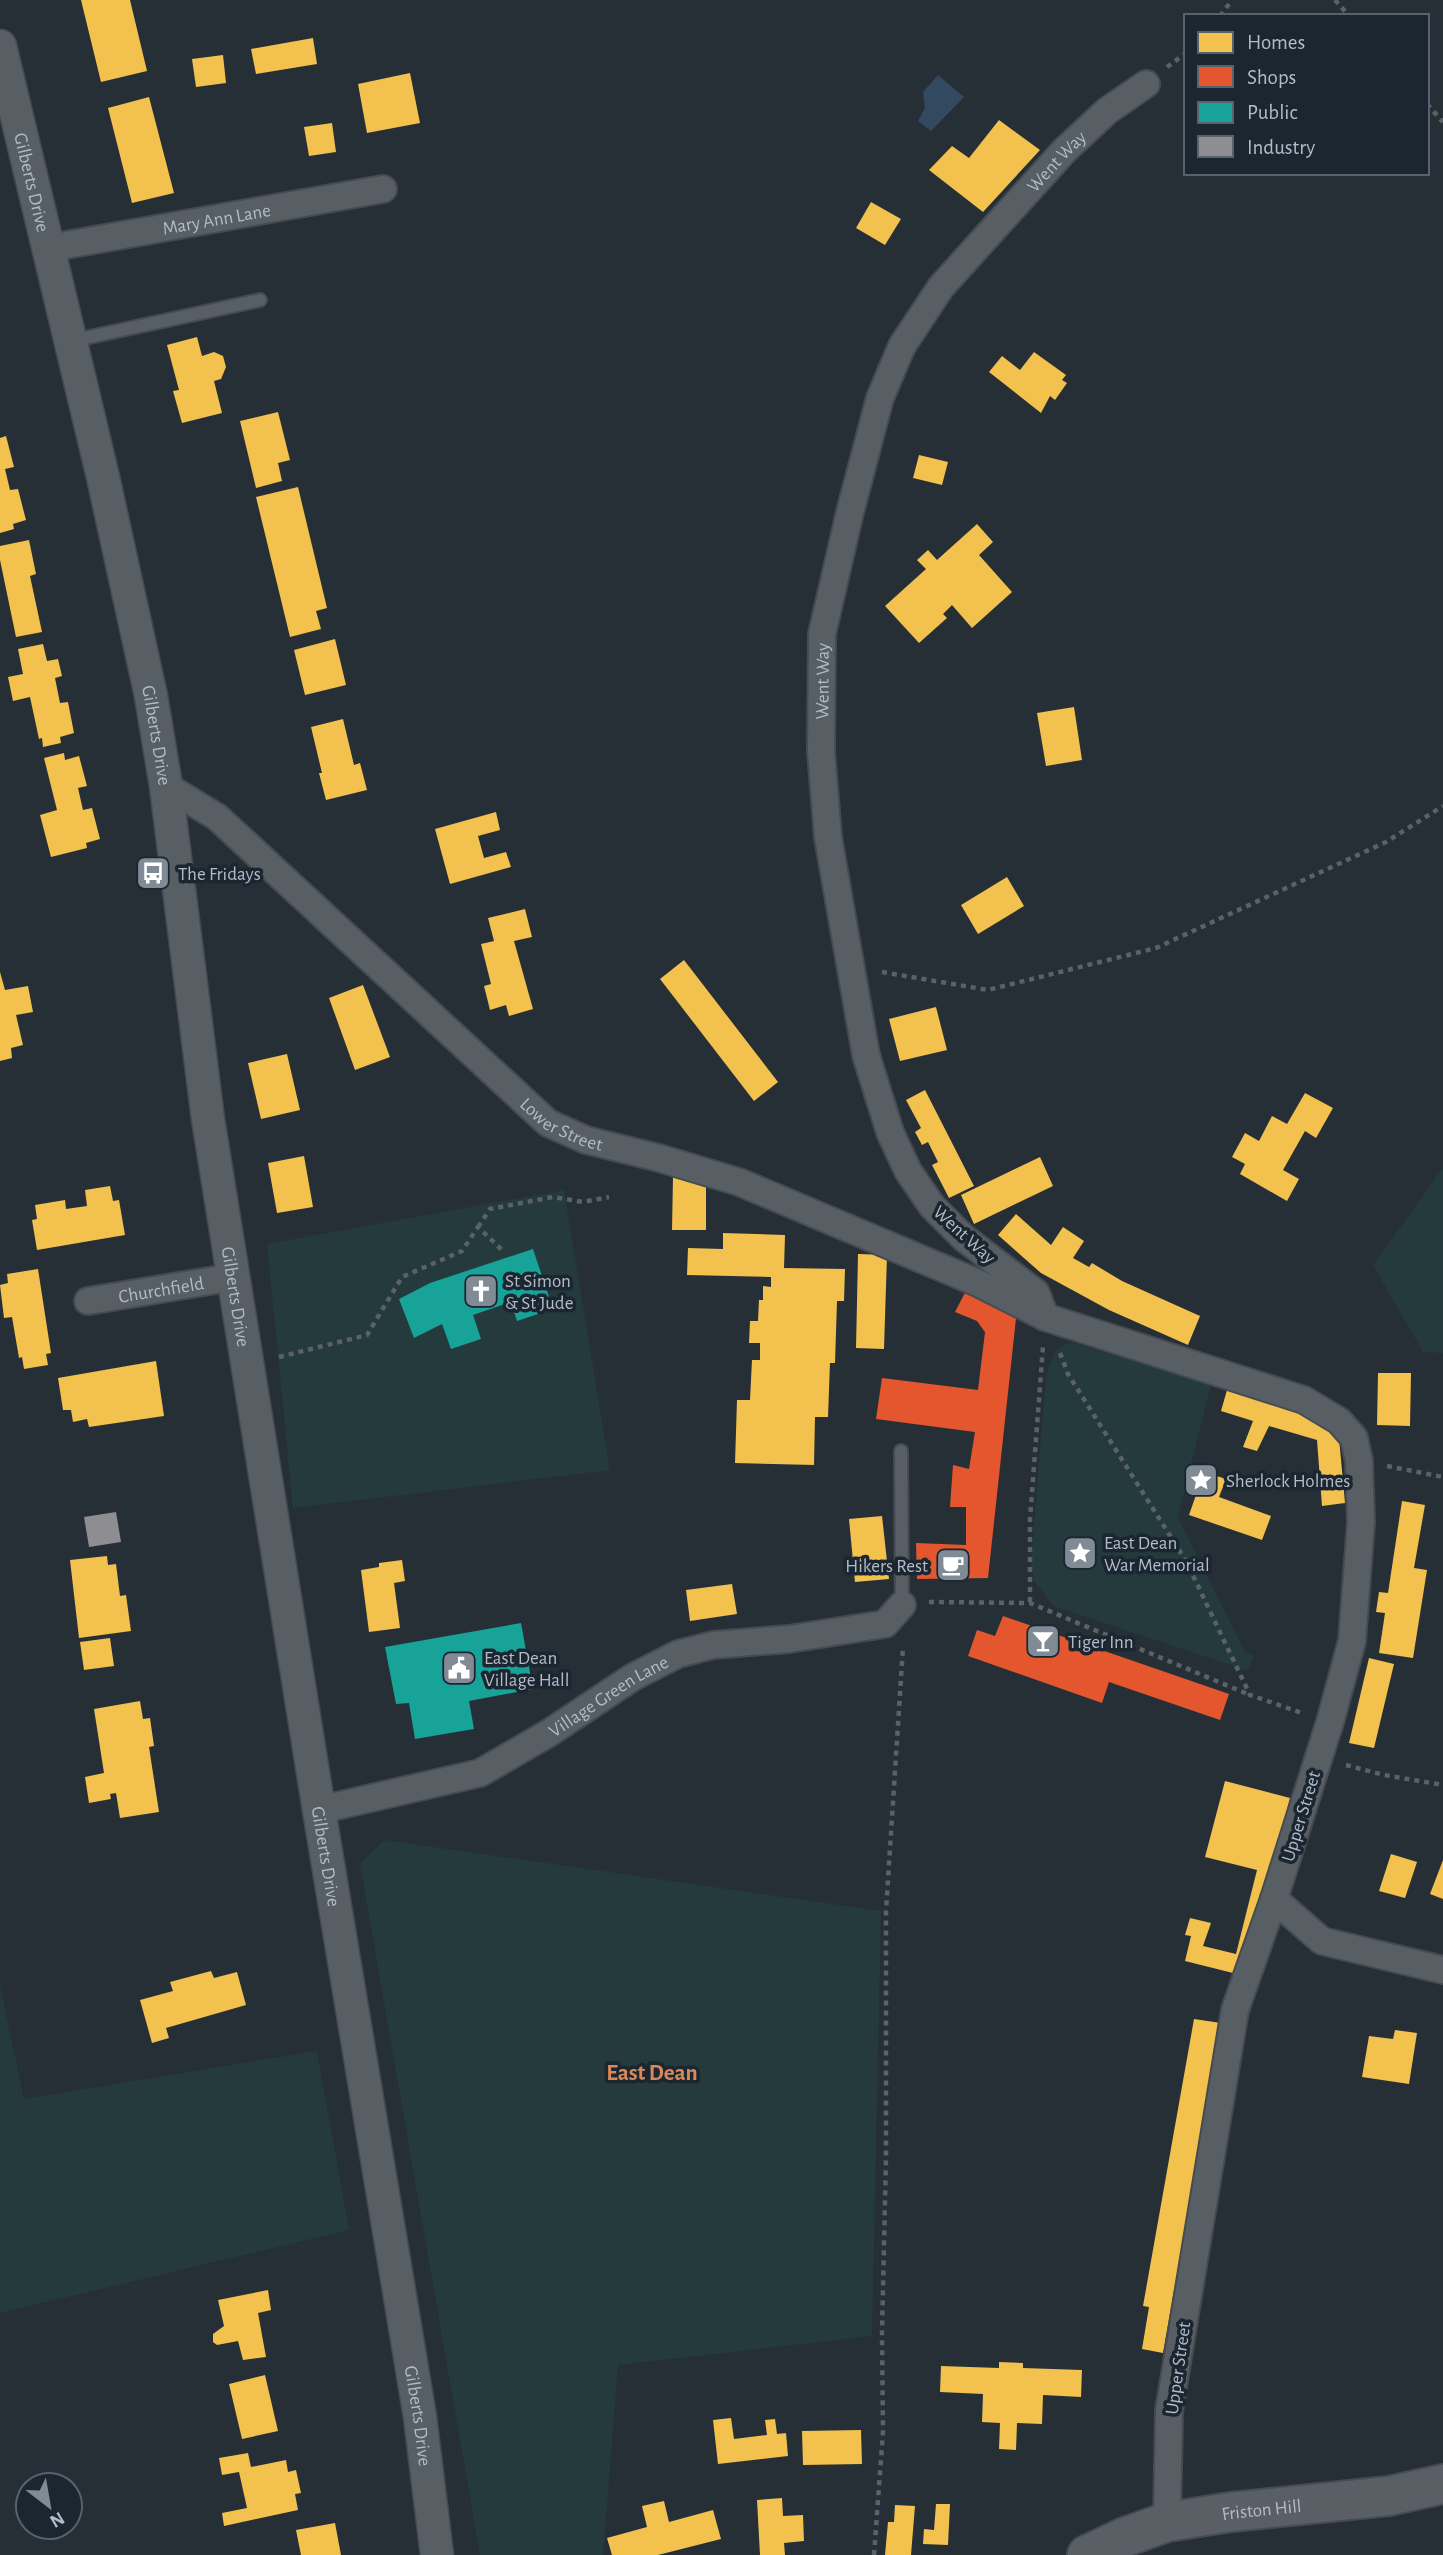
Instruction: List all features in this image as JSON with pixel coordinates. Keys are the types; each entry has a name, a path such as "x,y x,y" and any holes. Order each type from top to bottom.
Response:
{"main road":[{"name":"Friston Hill","path":"1087,2555 1125,2537 1167,2522 1231,2512 1389,2496 1443,2484"}],"street":[{"name":"Gilberts Drive","path":"0,46 71,341 151,696 166,786 208,1119 420,2417 437,2555"},
{"name":"Went Way","path":"1045,1317 1036,1293 964,1238 932,1206 908,1171 890,1132 866,1055 828,837 821,751 822,634 880,398 902,346 941,287 1064,151 1107,111 1146,84"},
{"name":"Mary Ann Lane","path":"49,248 383,189"},
{"name":"Lower Street","path":"166,786 217,817 548,1124 586,1140 739,1182 978,1283 1045,1317"},
{"name":"Churchfield","path":"88,1301 233,1277"},
{"name":"Upper Street","path":"1045,1317 1304,1400 1339,1421 1354,1438 1359,1461 1361,1522 1352,1641 1330,1722 1274,1899 1235,2010 1169,2411 1167,2522"},
{"name":"Village Green Lane","path":"319,1810 480,1773 549,1733 634,1677 678,1654 713,1645 789,1639 885,1624 902,1605"},
{"path":"1274,1899 1322,1941 1443,1970"}],"lane":[{"path":"71,341 260,300"},
{"path":"901,1451 902,1605"}],"path":[{"path":"1335,0 1347,14"},
{"path":"1429,106 1443,122"},
{"path":"851,967 988,990 1156,948 1386,842 1443,806"},
{"path":"247,1365 367,1335 402,1278 462,1251 490,1209 553,1197 583,1202 609,1197"},
{"path":"478,1227 502,1250"},
{"path":"1030,1603 1030,1519 1045,1317"},
{"path":"1045,1317 1068,1374 1186,1561 1251,1695"},
{"path":"1359,1461 1443,1477"},
{"path":"874,2555 883,2432 886,1911 904,1645 902,1605 966,1601 1030,1603 1251,1695 1330,1722"},
{"path":"1318,1757 1384,1775 1443,1785"}],"green space":[{"path":"1443,1168 1443,1353 1423,1352 1373,1265"},
{"path":"564,1190 610,1470 293,1508 267,1244"},
{"path":"1070,1342 1211,1384 1178,1518 1245,1652 1254,1656 1248,1671 1054,1606 1034,1581 1031,1564 1046,1374 1055,1351"},
{"path":"385,1840 881,1911 872,2336 618,2365 603,2555 480,2555 360,1864"},
{"path":"0,1985 24,2099 317,2051 349,2230 0,2313"}],"water":[{"path":"938,75 964,97 931,131 918,121 925,108 923,92"}],"building: Homes":[{"path":"81,0 130,0 147,71 101,82"},
{"path":"313,38 317,64 256,74 251,49"},
{"path":"223,55 226,83 196,87 192,59"},
{"path":"410,73 420,123 367,133 358,84"},
{"path":"149,97 174,193 132,203 108,108"},
{"path":"999,120 1040,150 983,212 929,170 952,146 969,158"},
{"path":"332,123 336,152 309,156 304,127"},
{"path":"871,202 901,219 885,245 856,228"},
{"path":"197,337 202,356 214,352 223,356 226,367 221,379 214,381 222,413 182,423 173,391 179,390 167,345"},
{"path":"1034,352 1066,375 1062,380 1067,383 1055,400 1050,396 1041,413 989,372 1002,356 1020,370"},
{"path":"278,412 290,460 278,463 282,481 256,488 240,421"},
{"path":"6,436 14,467 5,469 10,490 18,489 26,520 13,524 14,529 0,533 0,438"},
{"path":"919,455 948,462 942,485 913,478"},
{"path":"298,487 327,608 316,611 321,629 290,637 256,497"},
{"path":"977,524 993,542 979,555 1012,592 972,628 952,605 943,614 947,618 919,643 885,606 926,569 917,560 928,550 937,560"},
{"path":"29,540 36,574 30,576 42,632 16,637 0,560 0,546"},
{"path":"335,639 346,685 305,695 294,650"},
{"path":"43,644 47,661 58,659 62,676 55,678 60,703 68,702 74,733 60,737 61,743 43,747 30,697 13,701 8,677 23,674 18,649"},
{"path":"1074,707 1082,760 1046,766 1037,713"},
{"path":"343,719 354,765 360,763 367,790 326,800 311,727"},
{"path":"64,753 65,760 79,756 87,786 78,788 83,810 92,808 100,839 86,843 87,848 51,857 40,815 57,810 44,758"},
{"path":"496,812 500,830 478,836 484,858 506,852 511,867 450,884 435,829"},
{"path":"1007,877 1024,906 978,934 961,905"},
{"path":"525,909 532,937 514,941 533,1009 509,1016 506,1005 490,1010 484,986 491,984 481,944 494,941 488,918"},
{"path":"684,960 778,1082 754,1101 660,979"},
{"path":"0,972 5,990 28,986 33,1012 16,1015 23,1045 11,1048 12,1058 0,1061"},
{"path":"363,985 390,1057 355,1070 329,998"},
{"path":"936,1007 947,1050 900,1061 889,1019"},
{"path":"287,1054 300,1110 261,1119 248,1063"},
{"path":"925,1090 974,1186 949,1198 932,1165 938,1162 928,1142 922,1145 915,1132 921,1128 906,1100"},
{"path":"1305,1093 1333,1108 1316,1138 1305,1131 1283,1170 1299,1179 1287,1201 1240,1174 1245,1164 1232,1157 1245,1133 1259,1141 1272,1116 1287,1124"},
{"path":"304,1156 313,1207 277,1213 268,1163"},
{"path":"1040,1157 1053,1186 974,1224 961,1195"},
{"path":"673,1177 706,1177 706,1230 672,1230"},
{"path":"110,1186 113,1201 119,1200 125,1235 37,1250 32,1220 37,1219 35,1205 65,1200 66,1209 87,1206 85,1190"},
{"path":"1016,1214 1051,1245 1063,1227 1084,1241 1073,1258 1089,1267 1092,1263 1122,1281 1200,1316 1188,1345 1109,1310 1041,1273 998,1235"},
{"path":"723,1233 785,1235 784,1268 845,1269 844,1301 837,1301 835,1363 830,1363 828,1417 815,1417 814,1465 735,1463 737,1400 750,1400 752,1360 760,1360 760,1343 749,1343 750,1321 758,1321 763,1286 771,1287 771,1277 687,1275 688,1248 723,1249"},
{"path":"858,1254 887,1255 884,1349 856,1348"},
{"path":"38,1269 51,1353 46,1354 48,1365 24,1369 22,1357 19,1358 12,1317 4,1318 0,1285 8,1283 7,1274"},
{"path":"156,1361 164,1416 89,1427 87,1419 73,1422 71,1410 63,1410 58,1378"},
{"path":"1378,1373 1411,1373 1410,1426 1377,1425"},
{"path":"1229,1383 1327,1423 1339,1438 1345,1503 1322,1506 1317,1440 1269,1426 1257,1451 1243,1447 1253,1421 1221,1411"},
{"path":"1204,1472 1226,1479 1219,1497 1271,1516 1262,1540 1189,1515"},
{"path":"1402,1501 1425,1505 1414,1568 1427,1570 1413,1658 1379,1653 1385,1613 1376,1612 1379,1592 1388,1593"},
{"path":"882,1516 889,1579 855,1582 849,1519"},
{"path":"107,1556 108,1565 116,1564 120,1596 126,1595 131,1631 79,1638 70,1560"},
{"path":"402,1560 405,1581 394,1583 400,1628 369,1632 361,1570 379,1567 379,1563"},
{"path":"732,1584 737,1614 690,1621 686,1590"},
{"path":"110,1638 114,1666 84,1670 80,1642"},
{"path":"1369,1658 1394,1664 1374,1748 1349,1743"},
{"path":"140,1701 143,1719 150,1718 154,1746 149,1747 159,1812 120,1818 116,1793 110,1794 111,1799 89,1803 85,1777 104,1773 94,1709"},
{"path":"1225,1781 1290,1798 1245,1976 1185,1961 1191,1936 1185,1935 1190,1918 1211,1923 1203,1946 1236,1954 1257,1870 1205,1857"},
{"path":"1391,1854 1417,1862 1405,1898 1379,1891"},
{"path":"1443,1860 1443,1899 1430,1894"},
{"path":"211,1971 214,1978 237,1972 246,2005 166,2028 169,2038 152,2043 140,2000 173,1991 170,1982"},
{"path":"1194,2019 1221,2023 1163,2353 1142,2349 1149,2307 1143,2306"},
{"path":"1395,2030 1417,2033 1409,2084 1362,2077 1369,2036 1393,2039"},
{"path":"268,2290 271,2310 258,2313 266,2357 243,2360 238,2341 217,2345 213,2342 213,2334 224,2326 218,2300"},
{"path":"999,2362 1023,2363 1023,2368 1082,2370 1081,2397 1043,2395 1042,2424 1017,2423 1016,2450 999,2449 1000,2423 982,2422 983,2394 940,2392 941,2366 999,2368"},
{"path":"265,2375 278,2431 242,2439 229,2384"},
{"path":"731,2418 734,2439 767,2435 765,2420 775,2419 777,2434 786,2433 788,2456 718,2464 713,2420"},
{"path":"861,2430 862,2464 803,2465 802,2431"},
{"path":"248,2453 251,2467 286,2460 288,2472 296,2470 301,2493 295,2494 298,2510 224,2526 222,2513 247,2508 239,2472 222,2475 219,2458"},
{"path":"782,2498 783,2516 803,2515 804,2541 784,2543 785,2555 760,2555 757,2500"},
{"path":"664,2501 669,2522 713,2510 721,2539 658,2555 612,2555 607,2538 647,2527 642,2506"},
{"path":"936,2504 950,2504 948,2545 923,2544 924,2529 934,2530"},
{"path":"895,2505 915,2506 911,2555 885,2555 888,2522 894,2522"},
{"path":"335,2523 341,2555 301,2555 296,2530"}],"building: Shops":[{"path":"969,1285 1017,1309 988,1578 917,1579 916,1543 966,1545 966,1507 950,1507 953,1465 969,1469 975,1432 876,1419 882,1378 978,1390 985,1332 977,1321 955,1312"},
{"path":"1003,1616 1229,1694 1220,1720 1109,1682 1102,1703 968,1656 977,1630 995,1636"}],"building: Public":[{"name":"St Simon & St Jude","path":"533,1249 553,1309 517,1321 511,1302 473,1315 481,1339 451,1349 442,1324 414,1338 399,1299 430,1283"},
{"name":"East Dean Village Hall","path":"521,1623 533,1689 469,1701 474,1729 415,1739 409,1703 396,1704 385,1647"}],"building: Industry":[{"path":"116,1512 121,1542 89,1547 84,1517"}],"place":[{"name":"The Fridays","path":"153,873"},
{"name":"St Simon & St Jude","path":"481,1291"},
{"name":"Sherlock Holmes","path":"1201,1480"},
{"name":"East Dean War Memorial","path":"1080,1553"},
{"name":"Hikers Rest","path":"953,1565"},
{"name":"Tiger Inn","path":"1043,1641"},
{"name":"East Dean Village Hall","path":"459,1668"}],"district":[{"name":"East Dean","path":"652,2072"}]}
